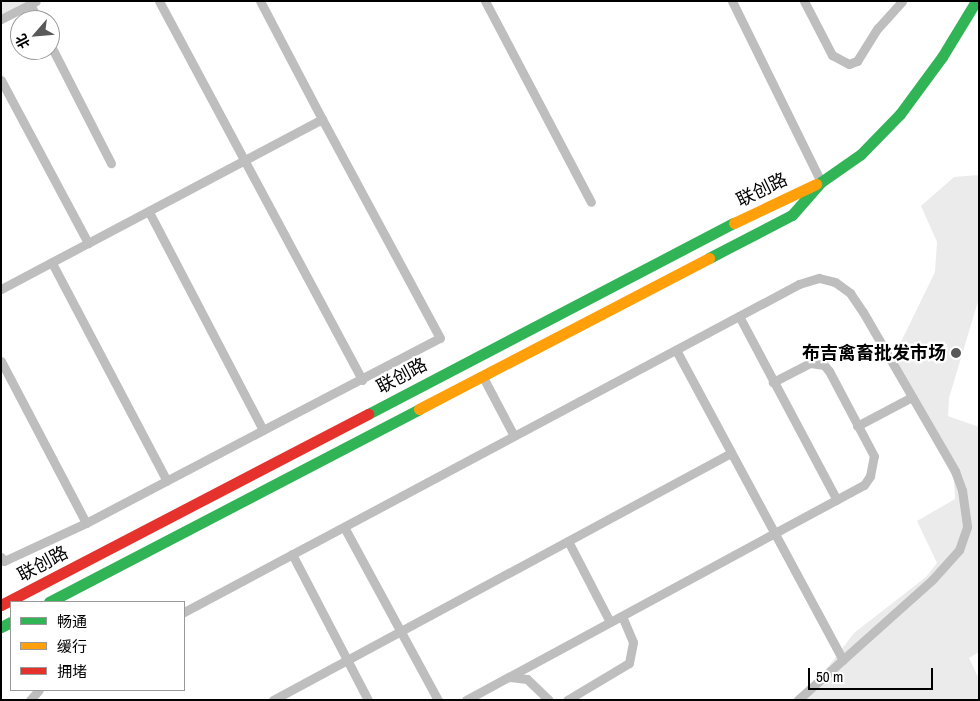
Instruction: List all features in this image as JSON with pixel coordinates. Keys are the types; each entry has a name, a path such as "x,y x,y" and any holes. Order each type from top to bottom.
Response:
{"street":[{"name":"联创路","path":"11,601 784,197 821,182 861,154 900,114 942,57 976,1"},
{"name":"联创路","path":"54,601 68,598 482,376 792,215 821,182"}],"lane":[{"path":"159,1 246,160 362,380"},
{"path":"2,560 86,523 440,338 260,1"},
{"path":"485,1 591,202"},
{"path":"732,1 821,182"},
{"path":"804,1 832,55 849,64 857,61 878,28 902,1"},
{"path":"1,19 33,3"},
{"path":"58,60 111,164"},
{"path":"1,80 88,243"},
{"path":"2,286 52,263 322,120"},
{"path":"149,212 263,430"},
{"path":"52,263 167,481"},
{"path":"185,611 799,284 819,278 835,282 850,293 863,312 955,471 962,490 967,519 964,541 932,580 798,700"},
{"path":"739,316 837,500"},
{"path":"676,350 843,660"},
{"path":"473,359 514,436"},
{"path":"1,361 86,523"},
{"path":"466,700 864,485 873,466 874,456 824,365 810,363 774,382"},
{"path":"857,426 912,398"},
{"path":"274,700 731,453"},
{"path":"344,527 438,700"},
{"path":"568,541 610,622"},
{"path":"292,554 368,700"},
{"path":"567,700 629,662 634,642 622,616"},
{"path":"508,677 527,679 549,700"}],"shaded area":[{"path":"1,1 27,1 10,10 1,15"},
{"path":"979,175 979,298 949,398 948,416 979,427 979,652 969,658 979,679 979,700 803,700 854,633 926,577 937,563 917,521 955,499 954,479 902,385 897,350 935,272 937,242 921,206 954,177"}],"traffic: fast":[{"path":"709,258 792,215 821,182 861,154 900,114 942,57 976,1"},
{"path":"368,414 734,223"},
{"path":"51,601 419,409"},
{"path":"1,627 10,622"}],"traffic: slow":[{"path":"734,223 816,184"},
{"path":"419,409 709,258"}],"traffic: jam":[{"path":"1,605 368,414"}],"place":[{"name":"布吉禽畜批发市场","path":"956,353"}]}
